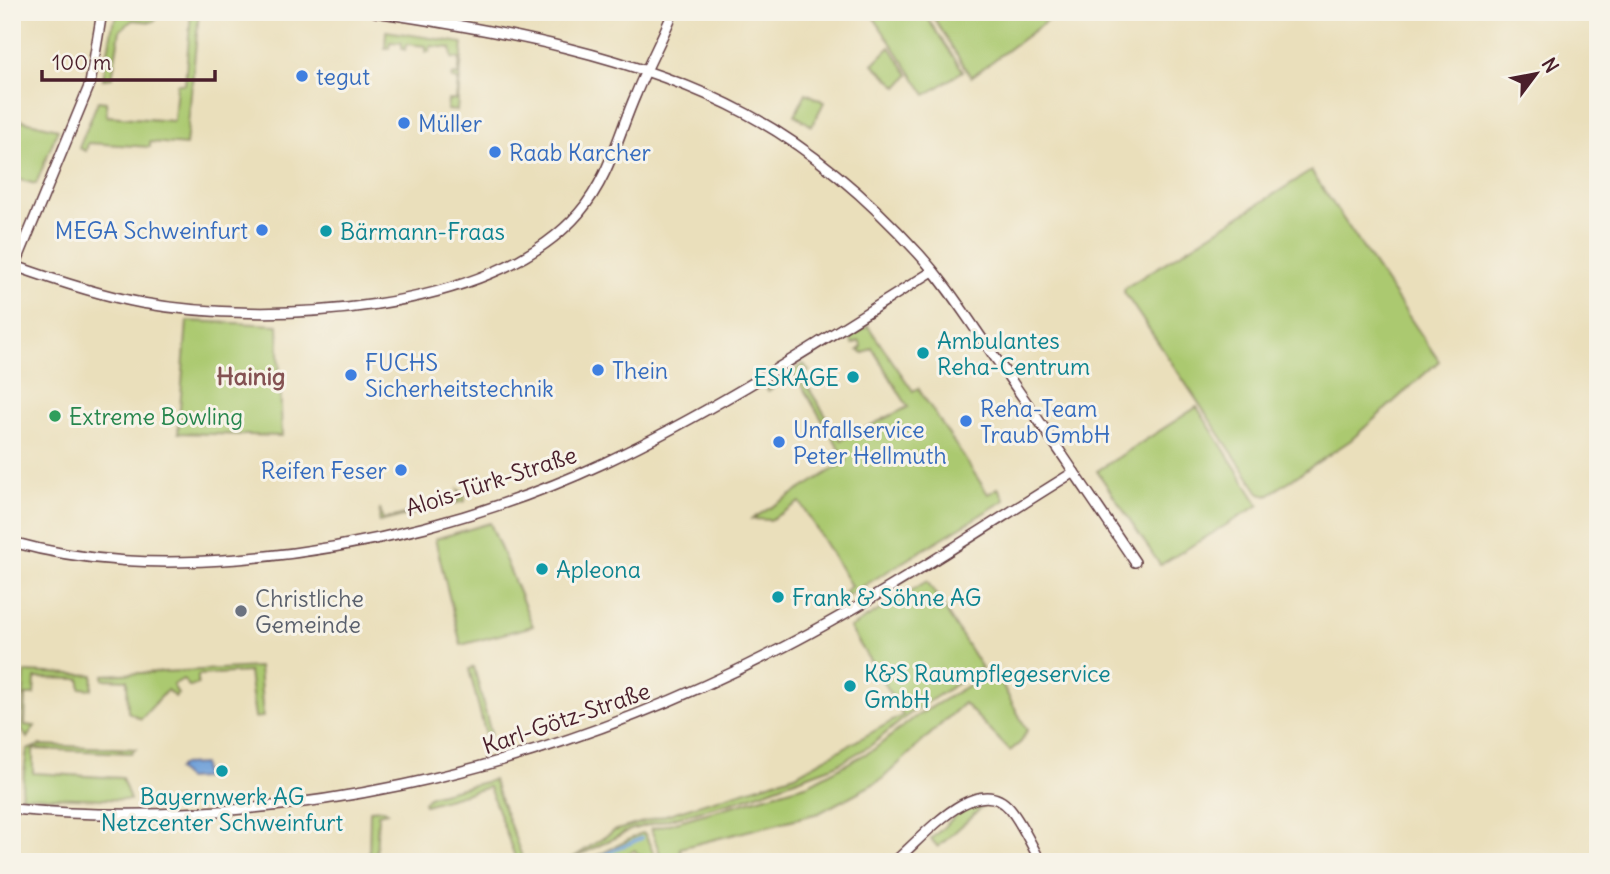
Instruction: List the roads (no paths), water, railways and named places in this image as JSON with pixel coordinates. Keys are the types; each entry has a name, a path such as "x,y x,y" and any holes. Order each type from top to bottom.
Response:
{"street":[{"path":"102,12 90,84 14,270 142,303 255,313 321,310 387,301 480,277 538,249 579,213 609,166 645,73 673,12"},
{"path":"375,12 485,31 585,53 720,101 806,152 871,205 933,271 1135,562"},
{"name":"Alois-Türk-Straße","path":"12,542 96,559 193,563 329,548 474,512 565,480 652,439 719,403 933,271"},
{"name":"Karl-Götz-Straße","path":"12,810 160,813 307,803 401,787 556,746 657,708 771,654 859,605 1074,472"},
{"path":"894,862 967,800 979,796 993,798 1010,809 1041,862"}],"water":[{"path":"203,764 204,778 187,779 177,770 181,765"}],"waterway":[{"path":"588,862 642,838"}],"place":[{"name":"tegut","path":"302,76"},
{"name":"Müller","path":"404,123"},
{"name":"Raab Karcher","path":"495,152"},
{"name":"MEGA Schweinfurt","path":"262,230"},
{"name":"Bärmann-Fraas","path":"326,231"},
{"name":"Ambulantes Reha-Centrum","path":"923,353"},
{"name":"Thein","path":"598,370"},
{"name":"FUCHS Sicherheitstechnik","path":"351,375"},
{"name":"ESKAGE","path":"853,377"},
{"name":"Extreme Bowling","path":"55,416"},
{"name":"Reha-Team Traub GmbH","path":"966,421"},
{"name":"Unfallservice Peter Hellmuth","path":"779,442"},
{"name":"Reifen Feser","path":"401,470"},
{"name":"Apleona","path":"542,569"},
{"name":"Frank & Söhne AG","path":"778,597"},
{"name":"Christliche Gemeinde","path":"241,611"},
{"name":"K&S Raumpflegeservice GmbH","path":"850,686"},
{"name":"Bayernwerk AG Netzcenter Schweinfurt","path":"222,771"}],"district":[{"name":"Hainig","path":"251,376"}]}
